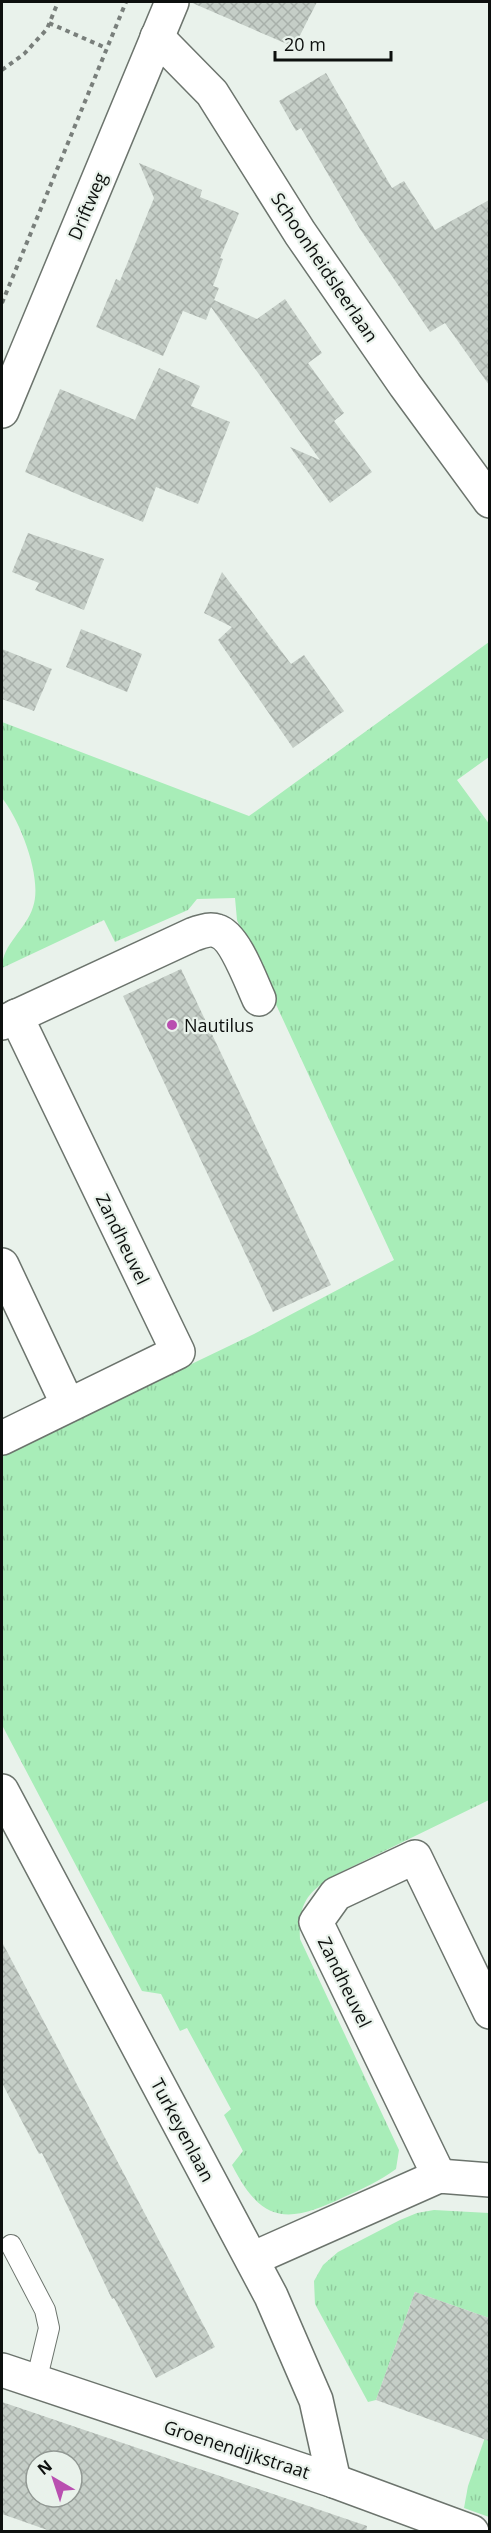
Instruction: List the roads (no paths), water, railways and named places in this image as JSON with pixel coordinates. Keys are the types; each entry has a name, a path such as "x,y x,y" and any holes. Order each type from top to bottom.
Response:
{"street":[{"name":"Driftweg","path":"2,411 172,2"},
{"name":"Schoonheidsleerlaan","path":"157,37 212,93 300,233 489,501"},
{"name":"Zandheuvel","path":"2,1438 178,1352 9,1020 194,934 209,930 219,931 229,939 259,999"},
{"path":"2,1265 68,1405"},
{"name":"Turkeyenlaan","path":"2,1791 252,2259 316,2400 334,2481"},
{"name":"Zandheuvel","path":"439,2175 316,1922 336,1894 415,1857 489,2012"},
{"path":"252,2259 439,2175 489,2180"},
{"name":"Groenendijkstraat","path":"2,2370 334,2481 472,2532"}],"lane":[{"path":"10,2245 45,2310 49,2328 36,2382"}],"place":[{"name":"Nautilus","path":"172,1025"}]}
